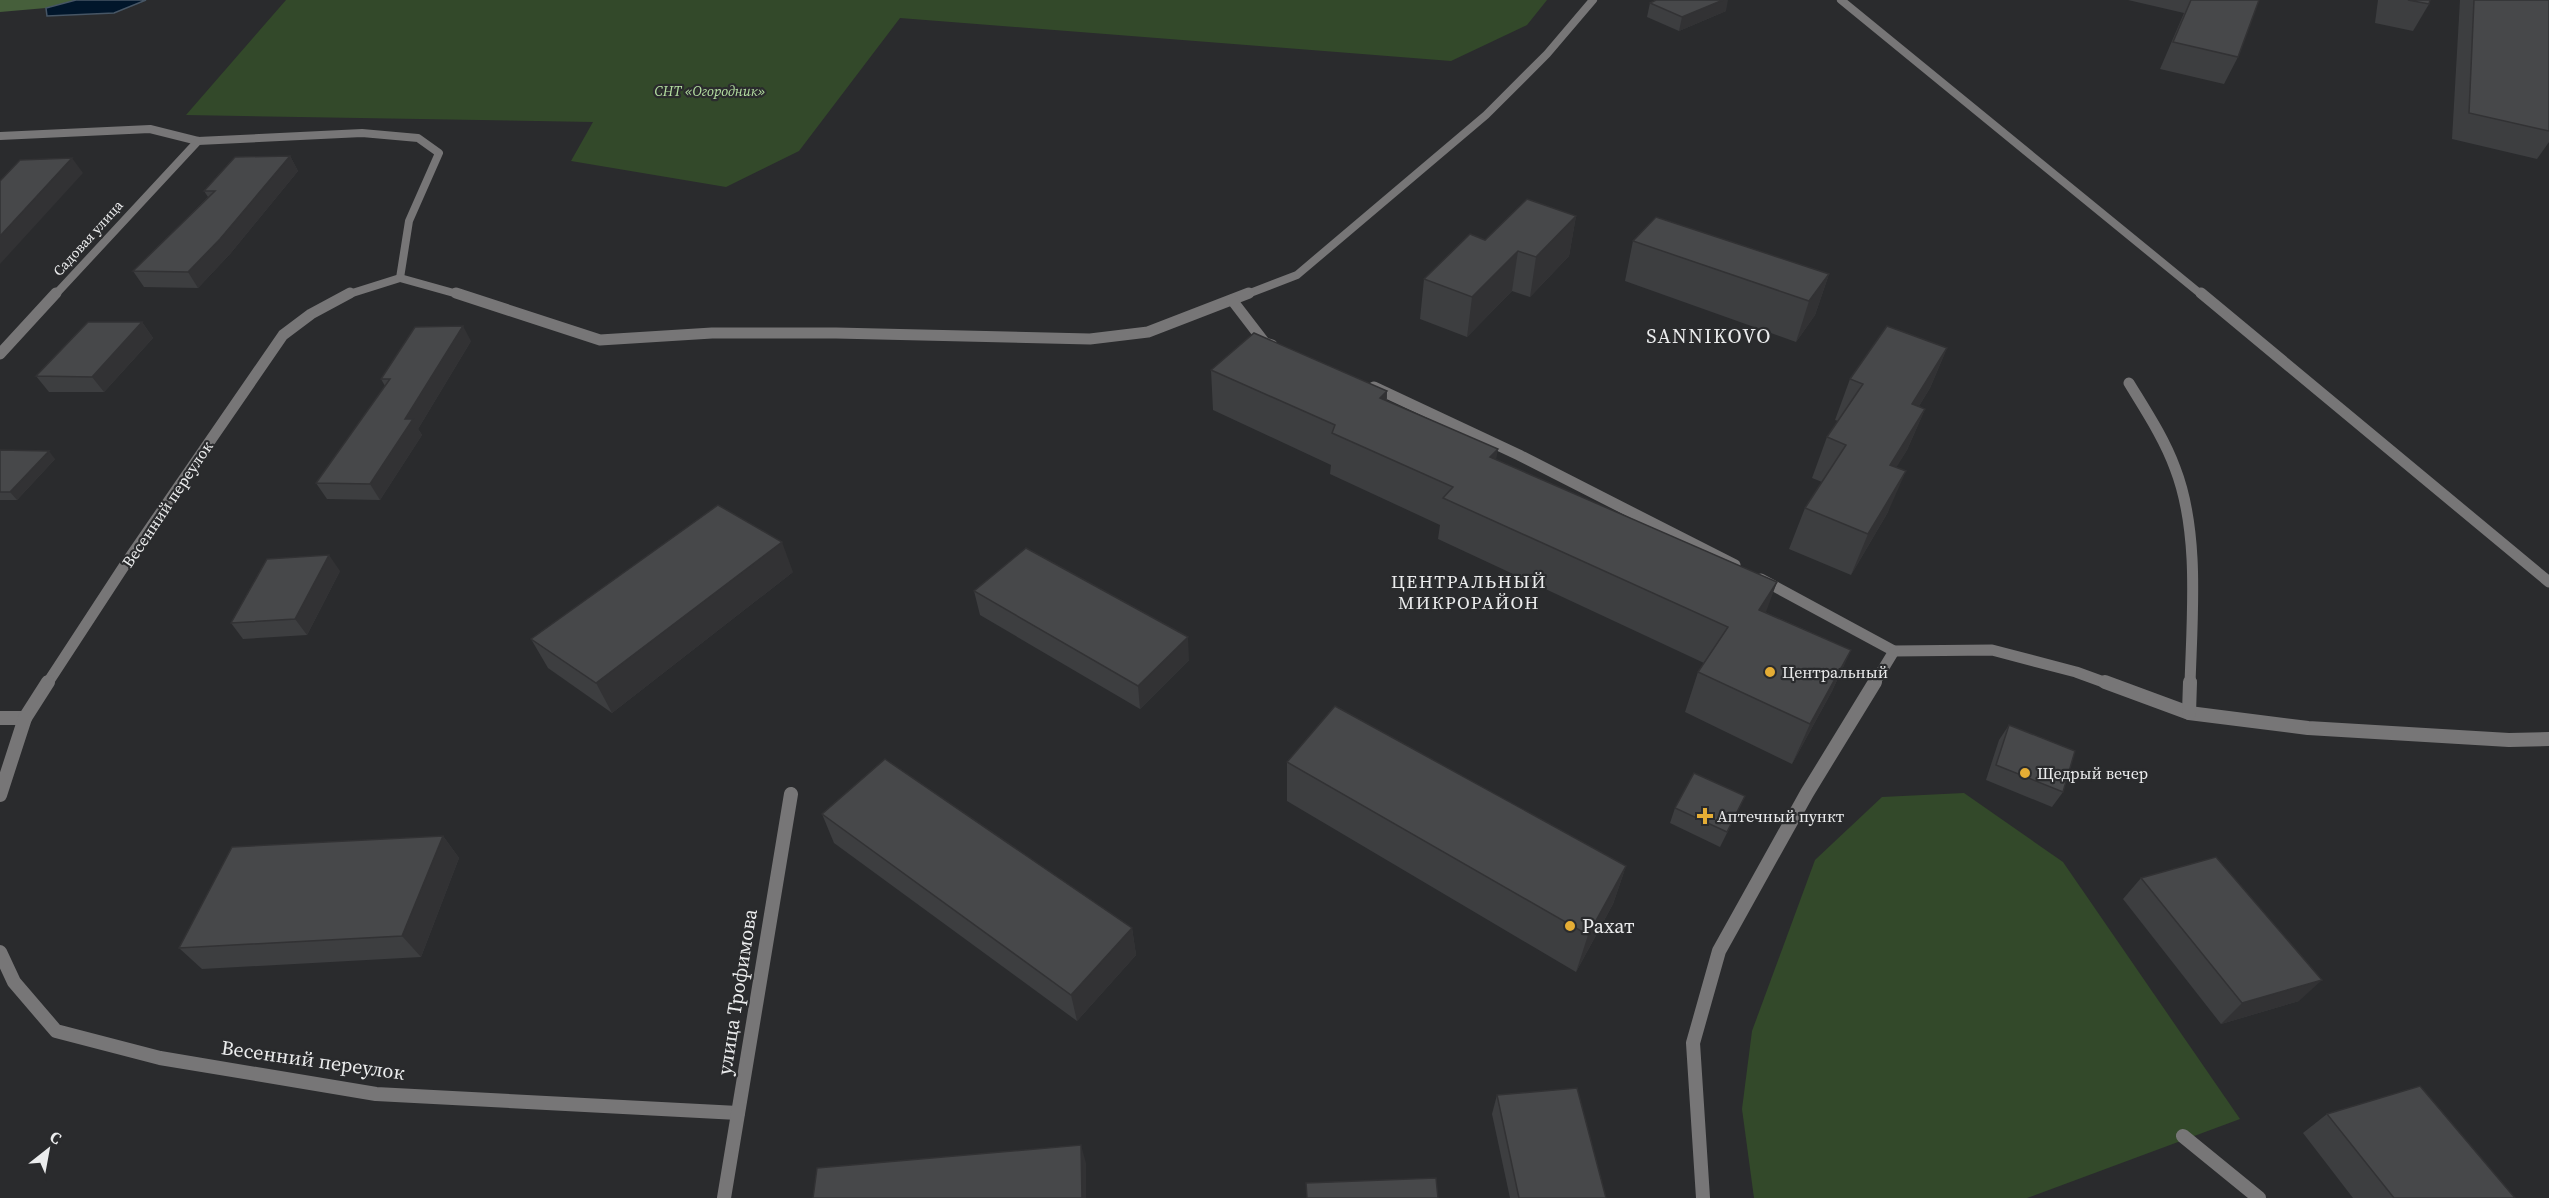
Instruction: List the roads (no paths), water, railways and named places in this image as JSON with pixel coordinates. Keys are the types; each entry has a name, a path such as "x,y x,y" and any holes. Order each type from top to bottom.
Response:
{"street":[{"path":"0,136 150,129 198,141 362,133 418,138 439,153 432,176 412,213 404,238 400,278 494,304 600,340 712,333 836,333 1090,339 1148,332 1297,275 1486,115 1547,54 1593,0"},
{"path":"1840,0 2378,438 2549,582"},
{"name":"Садовая улица","path":"0,354 198,141"},
{"name":"Весенний переулок","path":"0,795 25,718 128,560 283,335 310,312 343,295 400,278"},
{"path":"1232,300 1265,343 1287,351"},
{"path":"1364,382 1519,455 1729,562 1894,651 1992,650 2076,672 2189,713 2308,728 2509,740 2549,739"},
{"path":"2129,383 2164,443 2184,497 2192,594 2189,713"},
{"path":"1703,1198 1693,1044 1719,951 1807,793 1894,651"},
{"path":"0,718 25,718"},
{"name":"улица Трофимова","path":"724,1198 791,794"},
{"name":"Весенний переулок","path":"0,952 14,982 56,1031 160,1058 376,1094 738,1113"},
{"path":"2183,1136 2259,1198"}],"water":[{"path":"76,0 146,0 114,13 47,16 46,8"}],"place":[{"name":"Центральный","path":"1770,672"},
{"name":"Щедрый вечер","path":"2025,773"},
{"name":"Аптечный пункт","path":"1705,816"},
{"name":"Рахат","path":"1570,926"}],"district":[{"name":"SANNIKOVO","path":"1709,336"},
{"name":"ЦЕНТРАЛЬНЫЙ МИКРОРАЙОН","path":"1469,591"}],"park label":[{"name":"СНТ «Огородник»","path":"710,91"}]}
